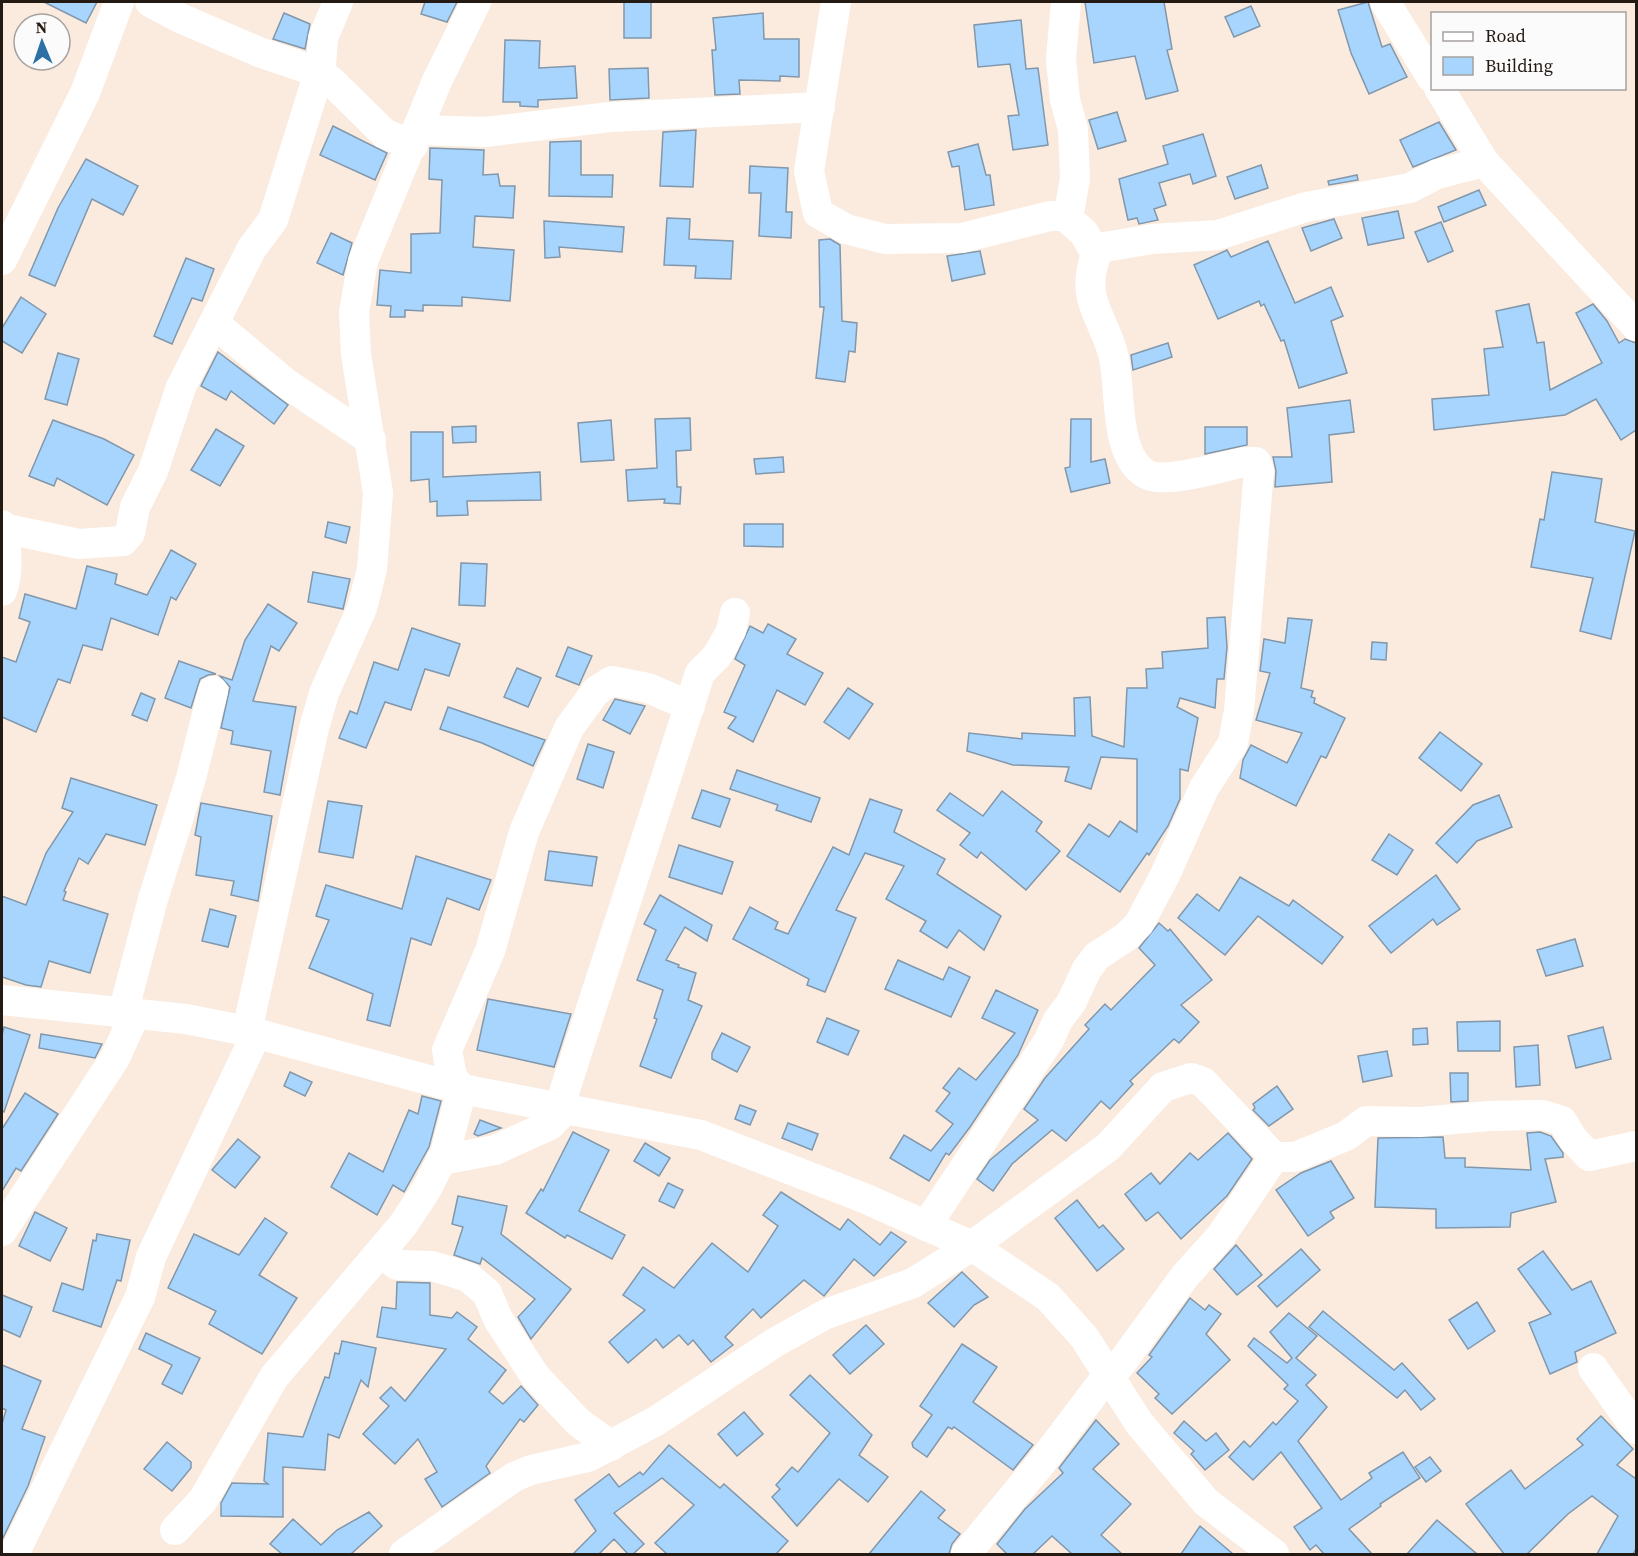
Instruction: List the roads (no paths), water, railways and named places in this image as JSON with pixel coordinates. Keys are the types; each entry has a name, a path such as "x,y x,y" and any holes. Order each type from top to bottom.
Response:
{"street":[{"path":"2,260 85,93 119,2"},
{"path":"150,2 200,27 330,80 385,134 416,137 485,132 610,117 820,107"},
{"path":"2,591 5,581 2,527 79,544 123,541 130,533 135,507 153,471 181,387 252,248 273,220 321,66 323,38 338,2"},
{"path":"14,1554 140,1298 151,1257 251,1045 247,1031 314,728 324,693 362,608 372,569 378,493 356,354 354,312 363,261 416,137 437,81 476,2"},
{"path":"836,2 809,171 818,213 846,230 885,239 963,238 1050,216 1068,218 1084,233 1096,254"},
{"path":"1066,2 1061,59 1065,100 1073,129 1075,179 1068,218"},
{"path":"1385,2 1431,76"},
{"path":"1440,90 1484,162 1636,326"},
{"path":"926,1226 1049,1041 1058,1020 1071,1003 1087,969 1097,956 1125,937 1138,924 1165,875 1204,788 1233,743 1237,721 1259,470 1256,462 1245,462 1169,477 1154,477 1145,474 1135,464 1126,451 1114,357 1091,296 1093,262 1099,248 1111,244 1226,233 1306,207 1410,188 1437,174 1484,162"},
{"path":"214,323 287,384 371,440"},
{"path":"441,1160 495,1150 550,1125 562,1108 700,674 717,656 731,631 735,613"},
{"path":"462,1089 452,1077 447,1050 490,951 524,832 569,728 596,691 612,681 648,688 690,706"},
{"path":"2,1231 12,1194 115,1058 129,1014 153,899 191,778 213,691"},
{"path":"2,1000 186,1019 247,1031 462,1089 701,1135 864,1198 972,1246 1048,1297 1084,1337 1139,1423 1206,1502 1274,1554"},
{"path":"404,1554 514,1477 531,1470 588,1457 611,1446 656,1421 774,1343 826,1314 913,1283 972,1246 1107,1147 1163,1087 1179,1080 1191,1078 1203,1082 1274,1157 1295,1157 1346,1136 1366,1121 1420,1122 1489,1116 1543,1116 1562,1121 1589,1156 1636,1146"},
{"path":"175,1530 203,1500 274,1377 381,1252 420,1198 441,1160 462,1089"},
{"path":"966,1554 1042,1462 1107,1376 1120,1365 1179,1283 1221,1236 1274,1157"},
{"path":"381,1252 397,1265 432,1266 468,1277 487,1293 498,1319 535,1376 578,1422 611,1446"},
{"path":"1593,1368 1636,1429"}]}
